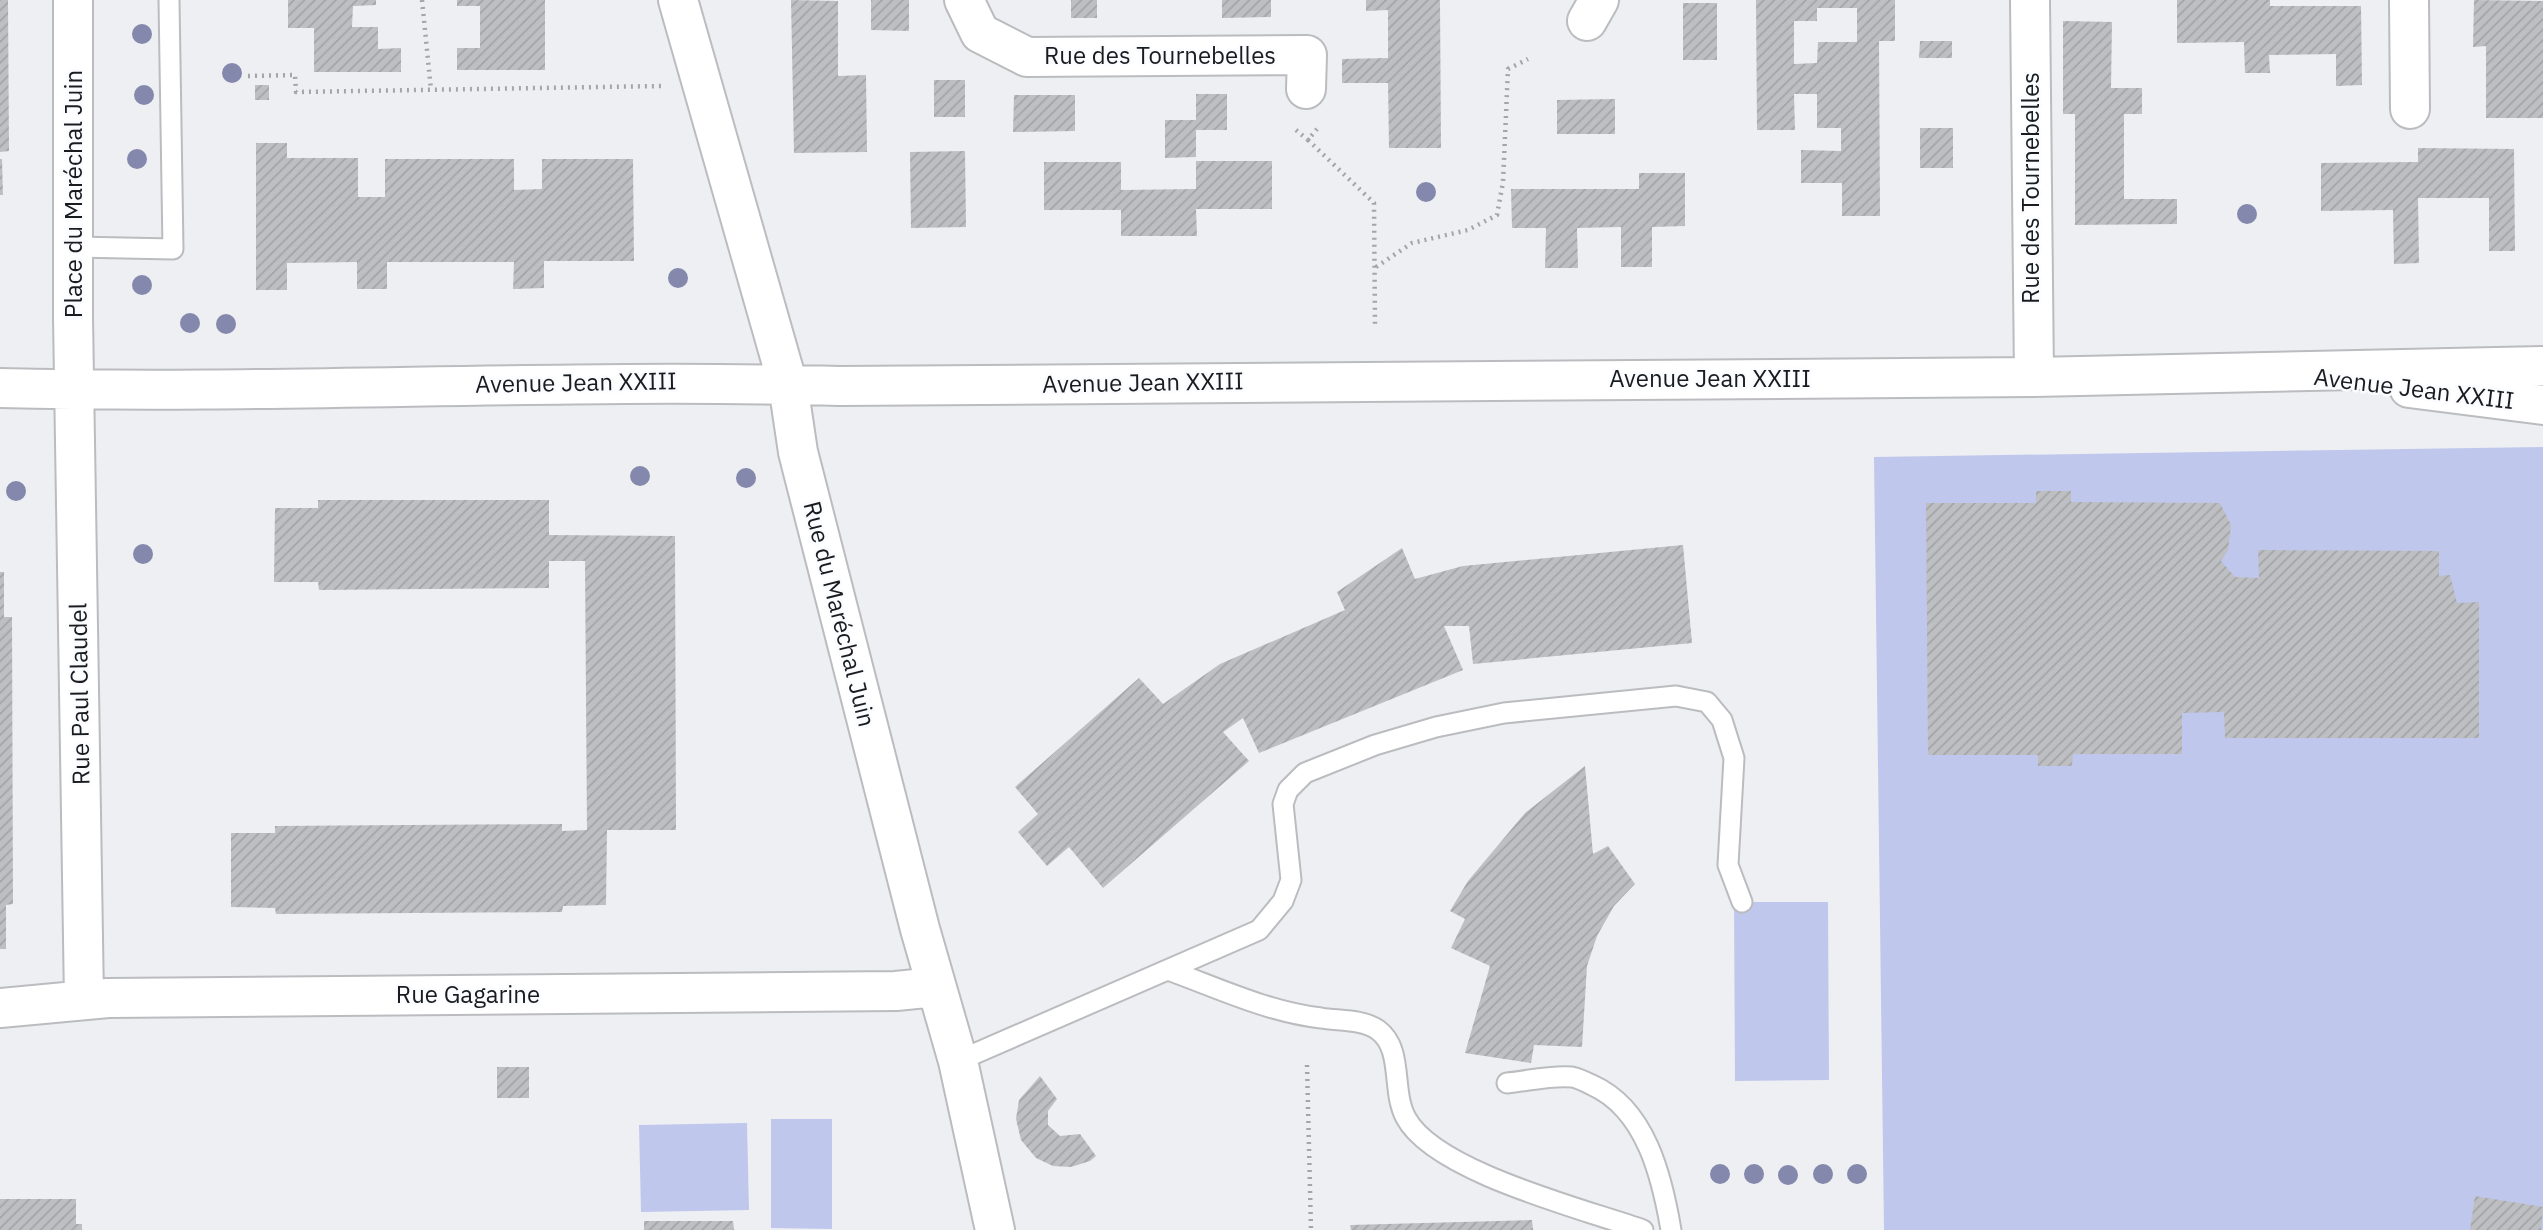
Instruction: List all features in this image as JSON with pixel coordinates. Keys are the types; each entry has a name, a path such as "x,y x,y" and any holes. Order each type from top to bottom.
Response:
{"street":[{"name":"Place du Maréchal Juin","path":"73,0 75,388"},
{"name":"Rue du Maréchal Juin","path":"678,0 788,384 798,452 936,987 958,1061 995,1230"},
{"name":"Rue des Tournebelles","path":"964,0 980,33 1027,57 1307,55 1306,89"},
{"name":"Rue des Tournebelles","path":"2030,0 2034,377"},
{"path":"2409,0 2410,108"},
{"name":"Avenue Jean XXIII","path":"0,388 690,382 788,384 2034,377 2543,366"},
{"name":"Avenue Jean XXIII","path":"2286,372 2543,405"},
{"name":"Rue Paul Claudel","path":"75,388 83,1000"},
{"name":"Rue Gagarine","path":"0,1008 83,1000 896,991 936,987"}],"lane":[{"path":"75,247 173,249 169,0"},
{"path":"958,1061 1251,934 1271,918 1283,901 1291,880 1283,804 1295,780 1305,773 1375,745 1436,727 1504,713 1676,696 1707,702 1722,720 1734,758 1728,865 1742,902"},
{"path":"1168,970 1292,1015 1374,1027 1390,1043 1396,1090 1406,1119 1432,1147 1465,1167 1643,1230"},
{"path":"1507,1083 1573,1077 1604,1090 1628,1113 1652,1152 1665,1196 1671,1230"}],"path":[{"path":"422,0 431,90"},
{"path":"1376,267 1412,243 1468,230 1497,215 1503,182 1508,69 1528,60"},
{"path":"248,76 295,75 296,92 666,86"},
{"path":"1308,140 1374,203 1375,325"},
{"path":"1307,1065 1311,1230"}],"shaded area":[{"path":"2543,447 2543,1230 1884,1230 1874,457"},
{"path":"1734,902 1828,902 1829,1080 1735,1081"},
{"path":"771,1119 832,1119 832,1229 771,1228"},
{"path":"747,1123 749,1210 641,1212 639,1125"}],"building":[{"path":"0,0 8,0 9,151 0,152"},
{"path":"288,0 376,0 376,5 353,6 352,27 378,27 378,49 401,48 401,72 314,72 314,28 288,28"},
{"path":"457,0 545,0 545,70 457,70 457,48 480,48 480,6 457,6"},
{"path":"791,0 838,1 838,76 866,75 867,152 794,153"},
{"path":"871,0 909,0 909,31 871,30"},
{"path":"1071,0 1097,0 1097,18 1071,18"},
{"path":"1222,0 1271,0 1271,17 1222,18"},
{"path":"1366,0 1440,0 1441,148 1389,148 1388,83 1342,83 1342,59 1388,58 1388,10 1366,11"},
{"path":"1756,0 1895,0 1895,41 1879,41 1880,216 1842,216 1842,183 1801,183 1801,150 1841,151 1841,128 1817,128 1817,94 1794,94 1795,130 1757,130","holes":["1817,8 1857,8 1857,42 1818,42 1817,63 1794,64 1794,21 1817,21"]},
{"path":"2177,0 2270,0 2270,6 2361,6 2362,85 2336,86 2336,54 2269,55 2270,73 2245,73 2244,42 2177,43"},
{"path":"2474,0 2543,1 2543,118 2486,118 2486,46 2473,47"},
{"path":"1683,3 1717,3 1717,60 1683,60"},
{"path":"2063,21 2112,22 2111,88 2142,88 2142,114 2124,114 2124,199 2177,199 2177,224 2075,225 2075,114 2063,114"},
{"path":"1920,41 1952,41 1952,58 1919,58"},
{"path":"934,80 965,80 965,117 934,117"},
{"path":"255,85 269,85 269,100 255,100"},
{"path":"1196,94 1227,94 1227,130 1196,130 1196,157 1165,158 1165,120 1196,120"},
{"path":"1014,95 1075,95 1075,131 1013,132"},
{"path":"1615,99 1615,134 1557,134 1557,100"},
{"path":"1920,128 1953,128 1953,168 1920,168"},
{"path":"256,143 287,143 287,158 358,158 358,197 385,197 385,159 514,159 514,190 542,189 542,159 633,159 634,261 544,261 544,288 513,289 514,262 387,262 387,289 357,289 357,262 287,263 287,290 256,290"},
{"path":"2418,148 2514,149 2515,251 2489,251 2489,198 2418,198 2419,263 2394,264 2393,210 2321,211 2321,163 2418,162"},
{"path":"965,151 966,227 911,228 910,152"},
{"path":"2,159 3,195 0,195"},
{"path":"1196,161 1272,161 1272,209 1196,209 1197,236 1121,236 1121,210 1044,210 1044,162 1121,162 1121,190 1196,189"},
{"path":"1639,173 1685,173 1685,226 1652,227 1652,267 1621,267 1621,227 1577,228 1578,268 1545,268 1546,228 1512,228 1511,189 1639,189"},
{"path":"2036,491 2071,491 2071,502 2220,503 2231,525 2228,550 2221,561 2235,577 2259,578 2258,550 2439,551 2439,576 2450,575 2457,603 2479,602 2479,738 2225,738 2224,712 2182,713 2182,754 2073,754 2072,766 2038,766 2038,755 1928,755 1926,503 2036,503"},
{"path":"318,500 549,500 549,535 675,536 676,830 607,830 606,905 563,906 562,912 276,914 275,908 231,907 231,833 275,833 275,826 562,824 562,831 587,830 585,561 549,561 549,588 319,590 318,582 274,582 275,508 318,508"},
{"path":"1683,545 1692,643 1473,664 1469,626 1444,626 1463,670 1259,753 1243,718 1223,732 1249,761 1103,888 1069,847 1047,866 1018,832 1038,814 1015,787 1139,678 1163,704 1220,664 1345,610 1337,592 1402,548 1415,579 1463,566"},
{"path":"0,572 4,572 4,617 12,617 13,904 6,905 6,949 0,949"},
{"path":"1585,766 1593,854 1608,846 1635,884 1614,906 1597,936 1587,966 1582,1047 1534,1045 1531,1063 1465,1053 1490,966 1451,948 1465,919 1450,911 1468,881 1525,813"},
{"path":"497,1067 529,1067 529,1098 497,1098"},
{"path":"1040,1076 1057,1099 1048,1111 1048,1125 1060,1136 1080,1134 1096,1156 1090,1161 1071,1167 1053,1166 1036,1158 1021,1140 1016,1119 1019,1100"},
{"path":"2475,1196 2543,1207 2541,1230 2470,1230"},
{"path":"0,1199 76,1199 76,1224 82,1224 82,1230 0,1230"},
{"path":"1532,1220 1533,1230 1351,1230 1350,1225"},
{"path":"644,1221 733,1221 734,1230 644,1230"}]}
